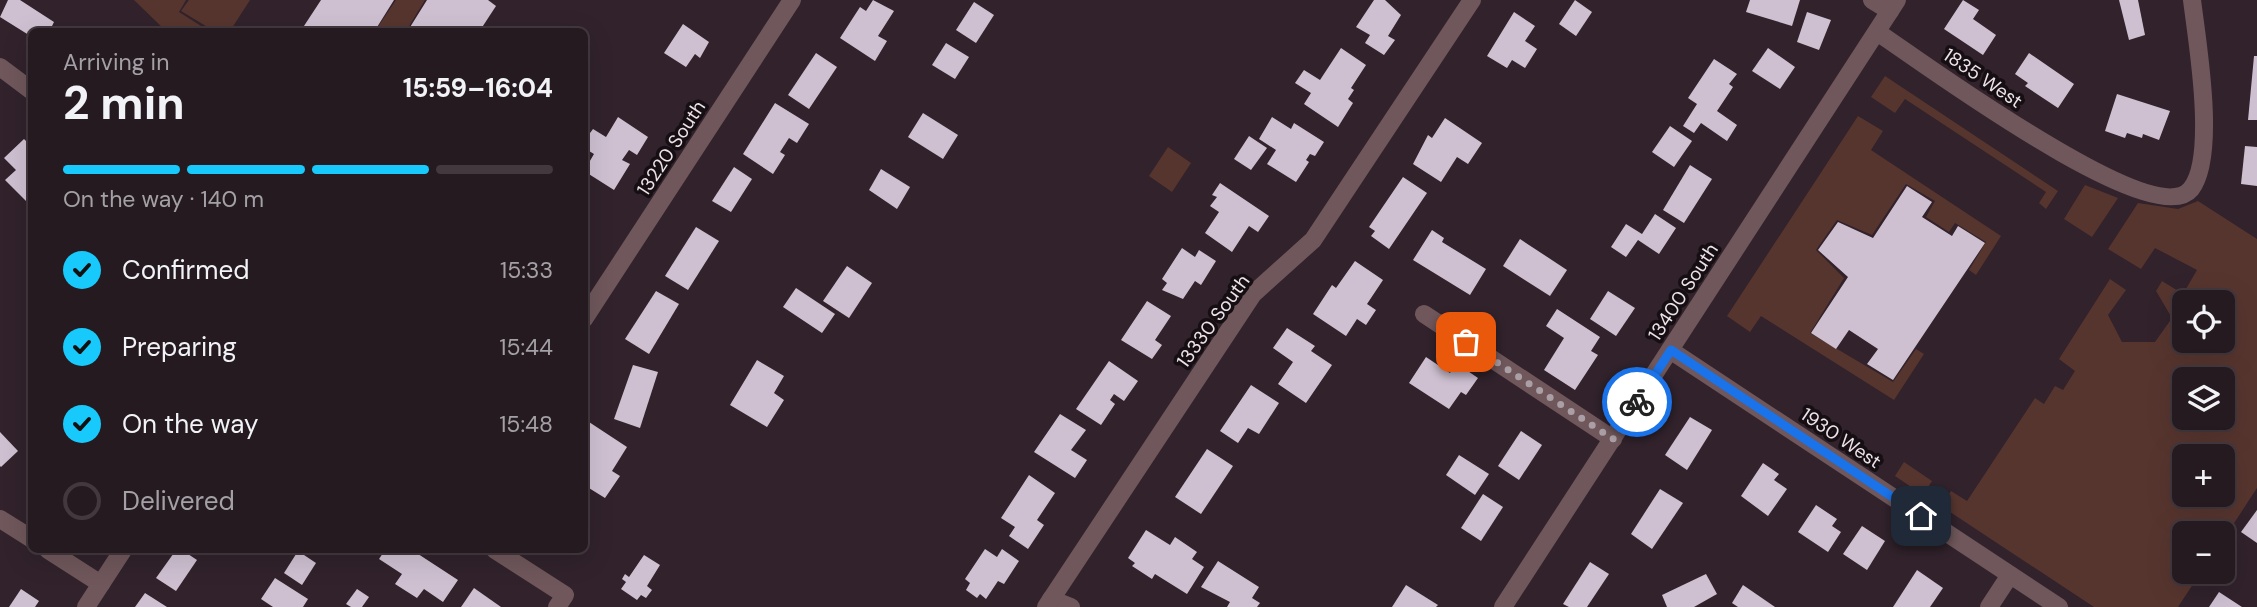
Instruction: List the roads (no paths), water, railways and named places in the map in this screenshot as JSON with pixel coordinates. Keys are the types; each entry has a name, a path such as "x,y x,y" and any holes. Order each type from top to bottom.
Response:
{"street":[{"name":"13220 South","path":"588,313 792,0"},
{"name":"13330 South","path":"1048,603 1253,295 1313,240 1472,0"},
{"path":"1872,0 1893,6"},
{"name":"1835 West","path":"1877,32 2067,158 2127,187 2162,196 2178,196 2189,192 2199,167 2205,110 2192,0"},
{"name":"13400 South","path":"1503,607 1893,6"},
{"path":"0,67 28,88"},
{"path":"1424,314 1613,439"},
{"name":"1930 West","path":"1671,350 2059,607"},
{"path":"0,519 28,536"},
{"path":"53,553 101,584"},
{"path":"86,607 121,553"},
{"path":"499,553 561,601"},
{"path":"1989,607 2010,575"},
{"path":"1048,603 1071,607"}]}
